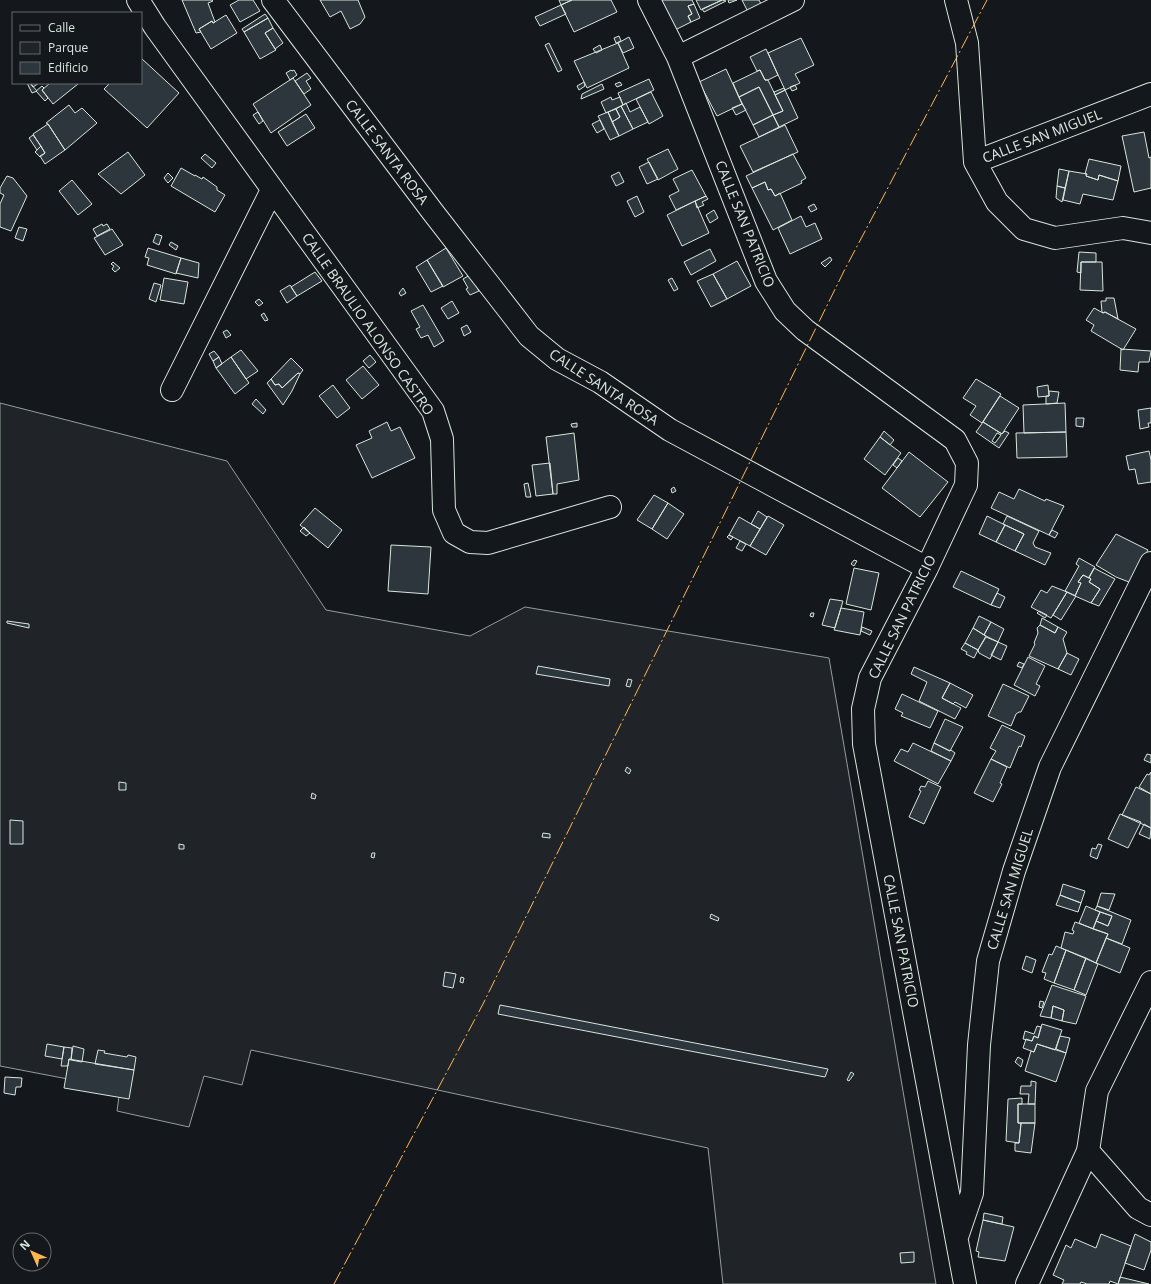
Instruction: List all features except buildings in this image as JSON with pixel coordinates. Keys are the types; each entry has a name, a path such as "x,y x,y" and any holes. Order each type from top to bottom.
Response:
{"street":[{"name":"CALLE BRAULIO ALONSO CASTRO","path":"138,0 154,27 433,411 442,438 444,510 454,533 470,542 488,543 610,507"},
{"name":"CALLE SANTA ROSA","path":"273,0 432,211 529,336 557,359 600,382 670,430 926,568"},
{"name":"CALLE SAN PATRICIO","path":"649,0 678,56 766,281 785,311 805,330 954,440 967,463 966,485 870,678 863,709 864,744 965,1284"},
{"path":"678,56 793,0"},
{"path":"956,0 967,43 975,162"},
{"name":"CALLE SAN MIGUEL","path":"1151,94 975,162 997,202 1024,229 1056,238 1123,228 1151,233"},
{"path":"172,390 272,190"},
{"name":"CALLE SAN MIGUEL","path":"956,1238 972,1193 979,1045 988,961 996,931 1014,871 1050,767 1151,563"},
{"path":"1027,1284 1088,1151 1097,1091 1151,982"},
{"path":"1088,1151 1138,1208 1151,1215"}],"green space":[{"path":"0,403 227,461 326,610 470,636 525,607 829,658 936,1284 723,1284 708,1148 251,1050 242,1085 204,1076 189,1127 117,1111 120,1089 0,1066"}],"power":[{"path":"334,1284 483,1004 844,271 987,0"}]}
